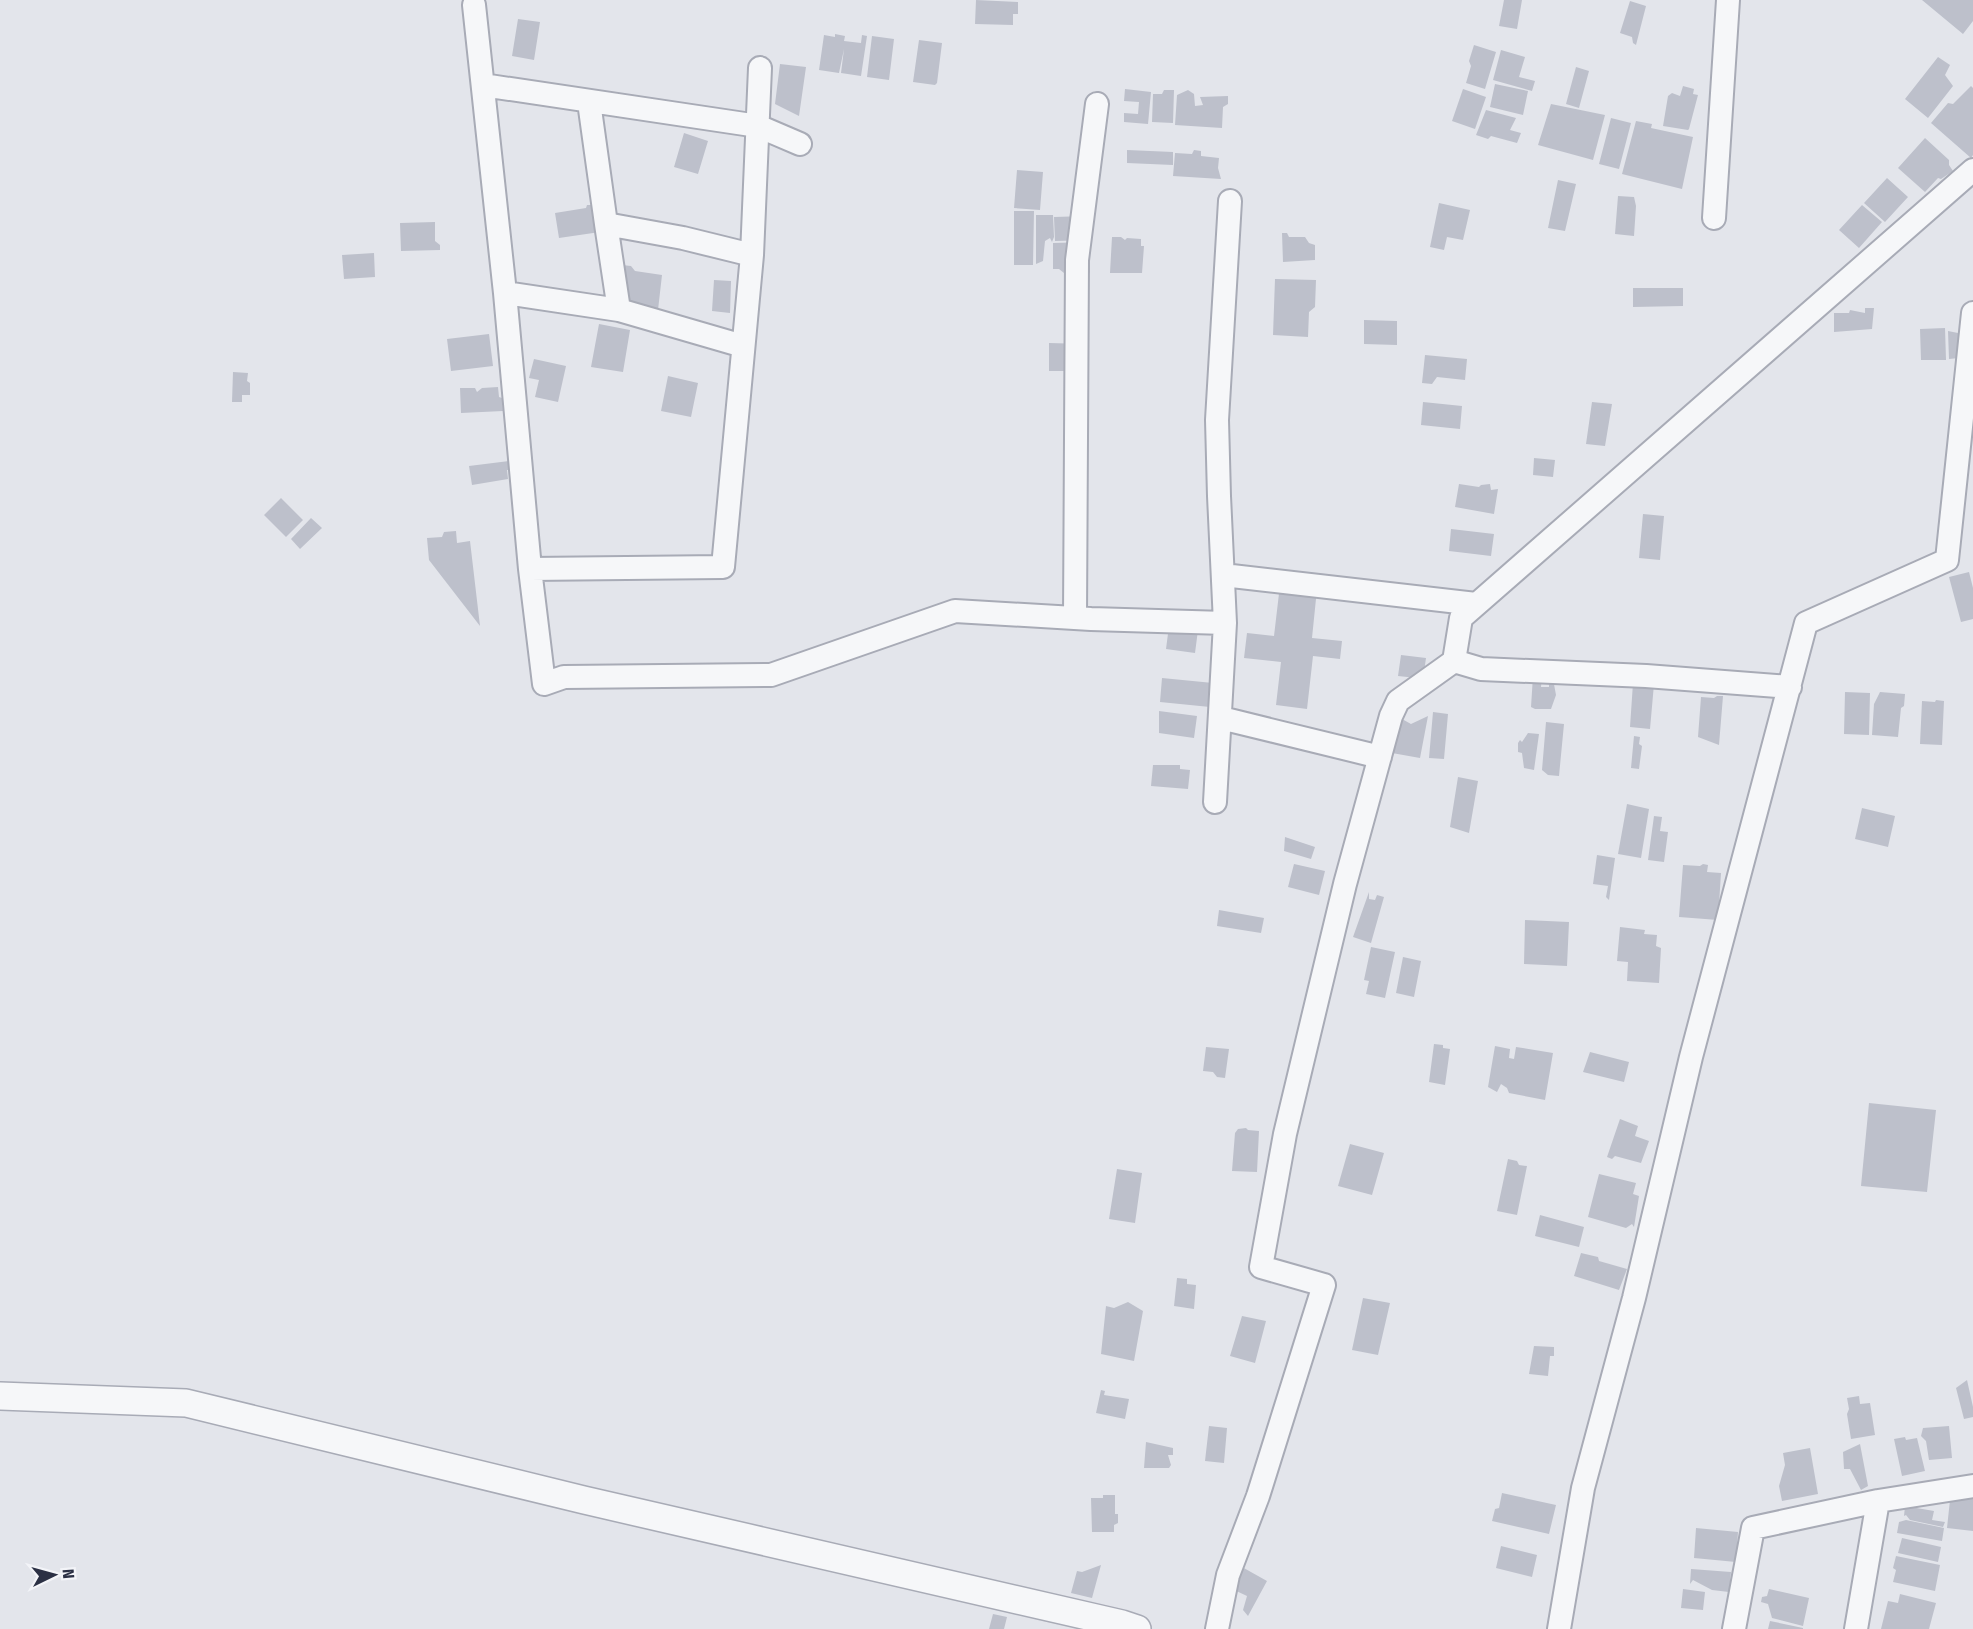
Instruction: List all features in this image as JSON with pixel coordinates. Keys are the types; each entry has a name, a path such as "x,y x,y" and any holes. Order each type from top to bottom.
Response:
{"street":[{"path":"1714,218 1728,0"},
{"path":"474,5 505,293 530,570 544,684 564,677 771,675 955,610 1075,618 1225,623"},
{"path":"530,570 723,567 752,255 760,68"},
{"path":"483,85 758,126 800,144"},
{"path":"589,102 619,310"},
{"path":"1075,618 1077,260 1097,104"},
{"path":"1217,1629 1228,1575 1258,1496 1324,1285 1261,1267 1285,1134 1345,884 1391,716 1398,701 1454,661 1461,618 1476,604 1973,170"},
{"path":"1215,802 1225,623 1217,420 1230,201"},
{"path":"606,224 683,238 752,255"},
{"path":"505,293 619,310 742,346"},
{"path":"1559,1629 1583,1488 1634,1298 1691,1057 1806,623 1947,560 1973,313"},
{"path":"1223,575 1476,604"},
{"path":"1454,661 1481,669 1646,676 1790,687"},
{"path":"1221,718 1380,757"},
{"path":"0,1396 186,1403 572,1497 1137,1629"},
{"path":"1734,1629 1753,1528 1878,1501 1973,1486"},
{"path":"1856,1629 1878,1501"}],"building":[{"path":"976,0 1018,2 1018,14 1013,14 1013,25 975,24"},
{"path":"1504,0 1522,0 1517,29 1499,26"},
{"path":"1922,0 1973,0 1973,21 1963,34"},
{"path":"1630,1 1646,6 1636,45 1632,37 1620,33"},
{"path":"518,19 540,22 534,60 512,56"},
{"path":"835,34 845,36 844,41 861,43 862,35 867,36 861,76 841,73 844,49 839,73 819,70 824,35 835,37"},
{"path":"872,36 894,39 889,80 867,77"},
{"path":"919,40 942,43 935,85 913,82"},
{"path":"1474,45 1496,52 1485,89 1466,83"},
{"path":"1501,50 1525,57 1519,77 1535,81 1532,91 1493,80"},
{"path":"1938,57 1950,65 1945,75 1953,86 1928,118 1905,99"},
{"path":"780,64 806,67 799,116 775,104"},
{"path":"1576,67 1589,71 1579,108 1566,104"},
{"path":"1495,84 1528,91 1523,115 1490,107"},
{"path":"1683,86 1694,89 1693,94 1698,95 1689,129 1663,126 1668,96 1672,93 1680,96"},
{"path":"1971,86 1973,88 1973,155 1971,158 1931,123 1948,103 1953,104"},
{"path":"1125,89 1151,92 1148,124 1124,122 1124,113 1138,114 1139,102 1124,101"},
{"path":"1463,89 1486,97 1475,129 1452,121"},
{"path":"1164,90 1174,90 1173,123 1152,122 1153,94 1162,94"},
{"path":"1188,90 1194,94 1195,106 1203,105 1200,97 1228,96 1228,104 1223,107 1222,128 1175,125 1177,95"},
{"path":"1551,104 1605,115 1593,160 1538,145"},
{"path":"1486,110 1516,118 1510,130 1521,133 1517,143 1491,136 1488,139 1476,135"},
{"path":"1611,118 1631,123 1619,169 1599,164"},
{"path":"1636,121 1652,124 1651,128 1693,137 1682,189 1622,174"},
{"path":"684,133 708,141 698,174 674,167"},
{"path":"1925,138 1949,160 1953,171 1941,179 1938,178 1925,192 1898,168"},
{"path":"1127,150 1173,152 1173,165 1127,163"},
{"path":"1194,150 1201,151 1201,156 1219,158 1218,168 1221,179 1173,176 1175,153 1192,154"},
{"path":"1017,170 1043,172 1040,210 1014,208"},
{"path":"1887,178 1908,197 1885,222 1864,203"},
{"path":"1558,180 1576,184 1565,231 1548,228"},
{"path":"1618,196 1634,197 1636,206 1634,236 1615,234"},
{"path":"1439,203 1470,210 1463,240 1447,237 1444,250 1430,247"},
{"path":"587,205 593,205 600,232 559,238 555,213 586,208"},
{"path":"1862,205 1882,222 1859,248 1839,230"},
{"path":"1014,211 1034,211 1033,265 1014,265"},
{"path":"1036,215 1053,215 1054,237 1052,242 1050,238 1045,241 1043,261 1036,264"},
{"path":"1086,216 1091,240 1055,241 1054,217"},
{"path":"435,222 435,241 440,245 440,250 401,251 400,223"},
{"path":"1282,233 1287,233 1289,237 1305,237 1309,243 1315,245 1315,260 1283,262"},
{"path":"1112,237 1121,237 1125,240 1127,238 1141,239 1141,246 1144,246 1142,273 1110,273"},
{"path":"1089,242 1090,273 1064,273 1059,269 1053,269 1053,243"},
{"path":"374,253 375,277 344,279 342,255"},
{"path":"622,265 631,266 635,271 662,275 658,310 625,305 628,286 620,285"},
{"path":"1275,279 1316,280 1315,307 1309,312 1308,337 1273,335"},
{"path":"714,280 731,281 730,313 712,311"},
{"path":"1633,288 1683,288 1683,306 1633,307"},
{"path":"1865,308 1874,308 1872,329 1834,332 1834,313 1849,313 1850,310 1865,313"},
{"path":"1364,320 1397,321 1397,345 1364,344"},
{"path":"599,324 630,330 623,372 591,367"},
{"path":"1945,328 1946,360 1921,360 1920,329"},
{"path":"1948,331 1958,333 1959,358 1949,359"},
{"path":"489,334 493,366 451,371 447,339"},
{"path":"1049,343 1086,344 1086,371 1049,371"},
{"path":"1425,355 1467,359 1465,380 1437,377 1432,384 1422,383"},
{"path":"534,359 566,366 558,402 535,397 539,380 529,378"},
{"path":"233,372 248,373 250,395 242,395 242,402 232,402"},
{"path":"668,376 698,383 691,417 661,411"},
{"path":"498,387 503,411 461,413 460,388 475,388 477,392 482,388"},
{"path":"1423,402 1462,406 1460,429 1421,425"},
{"path":"1592,402 1612,404 1605,446 1586,444"},
{"path":"1534,458 1555,460 1553,477 1533,475"},
{"path":"509,461 511,470 507,470 508,479 472,485 469,466"},
{"path":"1459,484 1479,487 1490,484 1491,490 1498,489 1494,514 1455,507"},
{"path":"281,498 303,520 286,537 264,515"},
{"path":"1643,514 1664,516 1660,560 1639,558"},
{"path":"311,518 322,528 300,549 291,539"},
{"path":"1451,529 1494,534 1491,556 1449,551"},
{"path":"456,531 457,543 470,541 480,626 429,560 427,538 442,537 444,532"},
{"path":"1969,572 1973,588 1973,619 1961,622 1949,577"},
{"path":"1280,585 1317,589 1312,638 1342,641 1340,659 1313,656 1307,709 1276,705 1281,662 1244,658 1247,633 1274,636"},
{"path":"1169,626 1198,630 1195,653 1166,649"},
{"path":"1401,655 1426,658 1424,672 1417,678 1398,676"},
{"path":"1533,676 1542,676 1541,687 1549,687 1549,681 1553,679 1556,695 1551,709 1531,707"},
{"path":"1162,678 1213,683 1210,707 1160,702"},
{"path":"1633,683 1654,684 1650,729 1630,727"},
{"path":"1845,692 1870,693 1869,735 1844,734"},
{"path":"1880,692 1905,694 1898,737 1872,735 1874,704"},
{"path":"1723,696 1719,745 1698,737 1701,697 1714,698"},
{"path":"1936,700 1944,701 1942,745 1920,744 1922,701 1935,702"},
{"path":"1159,711 1197,716 1194,738 1159,733"},
{"path":"1433,712 1448,714 1444,759 1429,758"},
{"path":"1428,716 1420,758 1392,753 1402,719 1411,724"},
{"path":"1546,722 1564,724 1559,776 1548,775 1542,770"},
{"path":"1528,733 1539,734 1534,770 1524,768 1522,753 1518,752 1518,743 1520,740 1522,742"},
{"path":"1634,736 1640,737 1639,744 1642,746 1639,769 1631,768"},
{"path":"1153,765 1180,765 1180,769 1190,770 1188,789 1151,786"},
{"path":"1458,777 1478,781 1469,833 1450,827"},
{"path":"1627,804 1649,809 1641,858 1618,854"},
{"path":"1862,808 1895,816 1888,847 1855,839"},
{"path":"1654,816 1662,817 1660,831 1668,832 1664,862 1648,860"},
{"path":"1285,837 1315,847 1311,859 1284,851"},
{"path":"1597,855 1615,858 1609,900 1606,897 1608,886 1593,884"},
{"path":"1294,864 1325,871 1319,895 1288,887"},
{"path":"1683,865 1700,866 1708,865 1707,872 1721,873 1718,920 1679,917"},
{"path":"1369,892 1369,899 1375,900 1377,895 1384,897 1371,943 1353,937"},
{"path":"1219,910 1264,918 1261,933 1217,926"},
{"path":"1525,920 1569,922 1567,966 1524,964"},
{"path":"1620,927 1645,930 1644,934 1657,935 1656,946 1661,948 1659,983 1627,981 1628,962 1617,961"},
{"path":"1371,947 1395,952 1385,998 1366,994 1369,981 1364,980"},
{"path":"1403,957 1421,961 1414,997 1396,993"},
{"path":"1434,1044 1450,1049 1445,1085 1429,1082"},
{"path":"1495,1046 1510,1049 1509,1058 1514,1059 1516,1047 1553,1053 1545,1100 1509,1093 1507,1088 1501,1084 1497,1092 1488,1087"},
{"path":"1206,1047 1229,1049 1225,1078 1217,1077 1213,1072 1203,1071"},
{"path":"1590,1052 1629,1062 1624,1082 1583,1072"},
{"path":"1869,1103 1936,1110 1927,1192 1861,1186"},
{"path":"1620,1119 1638,1126 1635,1136 1649,1141 1641,1163 1615,1156 1612,1159 1607,1157"},
{"path":"1238,1129 1259,1131 1257,1172 1232,1171 1235,1133"},
{"path":"1350,1144 1384,1153 1372,1195 1338,1186"},
{"path":"1508,1159 1517,1161 1519,1165 1527,1166 1517,1215 1497,1211"},
{"path":"1117,1169 1142,1173 1135,1223 1109,1219"},
{"path":"1599,1174 1636,1183 1633,1194 1639,1196 1634,1227 1632,1224 1626,1228 1588,1217"},
{"path":"1540,1215 1584,1227 1579,1247 1535,1236"},
{"path":"1581,1253 1598,1257 1599,1261 1627,1269 1619,1290 1574,1276"},
{"path":"1177,1278 1187,1279 1187,1284 1196,1285 1194,1309 1174,1306"},
{"path":"1363,1298 1390,1303 1378,1355 1352,1350"},
{"path":"1128,1302 1143,1311 1134,1361 1101,1354 1106,1306 1114,1308"},
{"path":"1242,1316 1266,1321 1255,1363 1230,1356"},
{"path":"1534,1346 1554,1347 1554,1356 1550,1356 1548,1376 1529,1374"},
{"path":"1967,1380 1973,1417 1964,1419 1956,1388"},
{"path":"1101,1390 1105,1391 1104,1395 1129,1399 1125,1419 1096,1413"},
{"path":"1859,1396 1860,1404 1870,1403 1875,1435 1851,1439 1847,1398"},
{"path":"1209,1426 1227,1428 1224,1463 1205,1461"},
{"path":"1949,1426 1952,1458 1929,1460 1926,1441 1921,1436 1923,1428"},
{"path":"1905,1437 1906,1440 1917,1438 1925,1471 1902,1476 1894,1439"},
{"path":"1146,1442 1173,1448 1173,1455 1168,1455 1171,1465 1169,1468 1144,1468"},
{"path":"1860,1444 1868,1486 1861,1490 1850,1469 1844,1469 1843,1452"},
{"path":"1810,1448 1818,1494 1782,1501 1779,1486 1785,1465 1783,1453"},
{"path":"1502,1493 1556,1505 1549,1534 1492,1521 1495,1509 1499,1508"},
{"path":"1103,1495 1115,1495 1115,1514 1118,1514 1118,1523 1114,1525 1114,1532 1092,1532 1091,1498 1103,1498"},
{"path":"1973,1498 1973,1531 1947,1528 1950,1500"},
{"path":"1905,1506 1934,1511 1932,1520 1945,1522 1943,1527 1910,1520 1906,1515 1904,1516"},
{"path":"1906,1520 1944,1528 1942,1541 1897,1533 1899,1522"},
{"path":"1696,1528 1738,1532 1736,1562 1694,1558"},
{"path":"1902,1538 1941,1547 1938,1562 1898,1553"},
{"path":"1501,1546 1537,1555 1532,1577 1496,1568"},
{"path":"1896,1556 1940,1565 1935,1591 1893,1582"},
{"path":"1101,1565 1092,1598 1071,1593 1077,1571 1082,1572"},
{"path":"1242,1567 1267,1581 1248,1616 1243,1610 1247,1596 1230,1588"},
{"path":"1691,1569 1731,1572 1729,1592 1712,1590 1693,1580 1690,1584"},
{"path":"1683,1589 1705,1592 1703,1610 1681,1608"},
{"path":"1769,1589 1809,1598 1803,1626 1772,1618 1768,1604 1761,1602 1762,1597 1767,1596"},
{"path":"1900,1594 1936,1603 1929,1629 1881,1629 1888,1601 1898,1603"},
{"path":"993,1614 1007,1617 1004,1629 989,1629"},
{"path":"1770,1621 1803,1628 1803,1629 1768,1629"}]}
